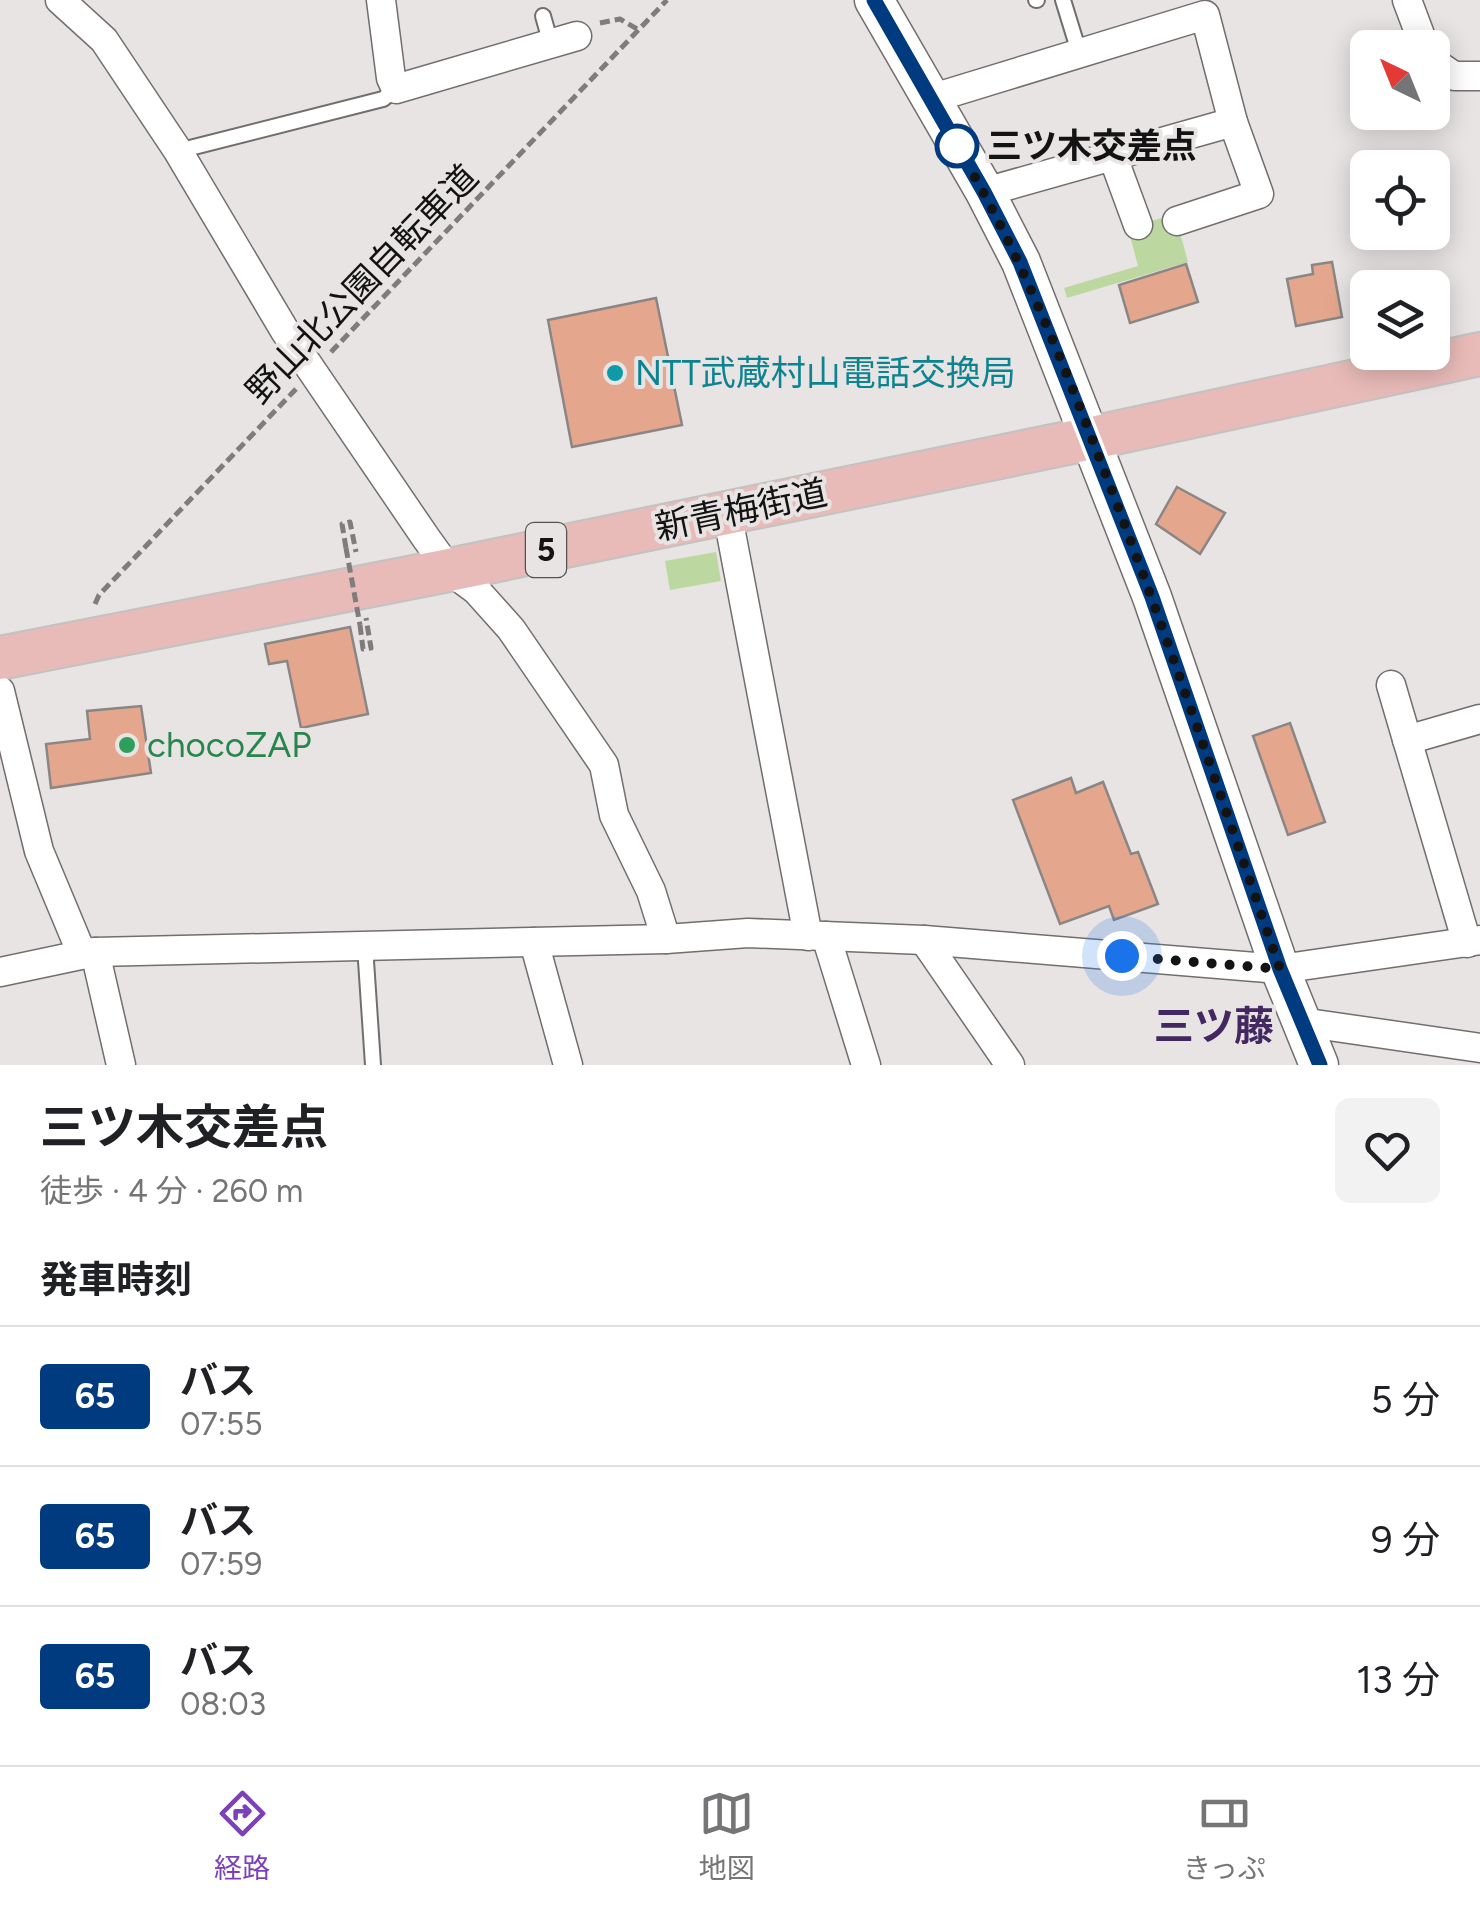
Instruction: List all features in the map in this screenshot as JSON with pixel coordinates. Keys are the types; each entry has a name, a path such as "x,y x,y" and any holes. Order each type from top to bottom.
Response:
{"main road":[{"path":"874,0 1020,262 1152,597 1280,969 1320,1065"},
{"name":"新青梅街道","path":"0,658 1092,438 1480,354"}],"street":[{"path":"60,0 104,40 178,151 312,372 449,570 476,590 511,630 604,765 614,815 651,891 666,940"},
{"path":"381,0 391,78 396,89 564,40"},
{"path":"1407,0 1418,30"},
{"path":"930,99 1205,15 1234,122 1259,194 1176,220"},
{"path":"1450,73 1480,76"},
{"path":"984,192 1234,122"},
{"path":"1113,156 1138,225"},
{"path":"727,512 817,936 866,1065"},
{"path":"0,972 88,953 666,940 748,933 924,940 1280,969 1474,942 1391,684"},
{"path":"0,691 40,851 88,953 121,1065"},
{"path":"1407,740 1480,719"},
{"path":"924,940 1010,1065"},
{"path":"534,942 568,1065"},
{"path":"1301,1022 1480,1048"}],"lane":[{"path":"1063,0 1079,52"},
{"path":"542,16 564,40"},
{"path":"178,151 383,99 396,89"},
{"path":"365,946 374,1065"}],"path":[{"name":"野山北公園自転車道","path":"95,604 667,0"},
{"path":"564,40 614,19 639,30"},
{"path":"356,552 350,522 342,524 363,648 371,648 366,615"}],"green space":[{"path":"1175,214 1188,262 1067,298 1064,288 1138,266 1128,228"},
{"path":"716,552 721,581 670,590 665,561"}],"building":[{"path":"1332,262 1342,317 1296,326 1287,279 1313,274 1312,265"},
{"path":"1186,264 1198,302 1130,323 1119,285"},
{"name":"NTT武蔵村山電話交換局","path":"656,298 682,425 572,447 548,320"},
{"path":"1177,487 1225,513 1200,554 1156,524"},
{"path":"350,627 368,714 301,728 287,661 269,664 265,644"},
{"path":"141,706 151,773 51,788 46,744 90,739 87,711"},
{"path":"1290,723 1325,822 1288,835 1253,736"},
{"path":"1071,778 1076,793 1103,782 1131,854 1138,852 1158,904 1114,920 1109,906 1060,924 1013,800"}],"bus line":[{"name":"65","path":"874,0 1020,262 1152,597 1280,969 1320,1065"}],"place":[{"name":"三ツ木交差点","path":"957,146"},
{"name":"NTT武蔵村山電話交換局","path":"615,373"},
{"name":"chocoZAP","path":"127,745"}],"district":[{"name":"三ツ藤","path":"1214,1026"}],"route":[{"path":"957,146 1020,262 1092,438 1152,597 1280,969 1122,956"}]}
